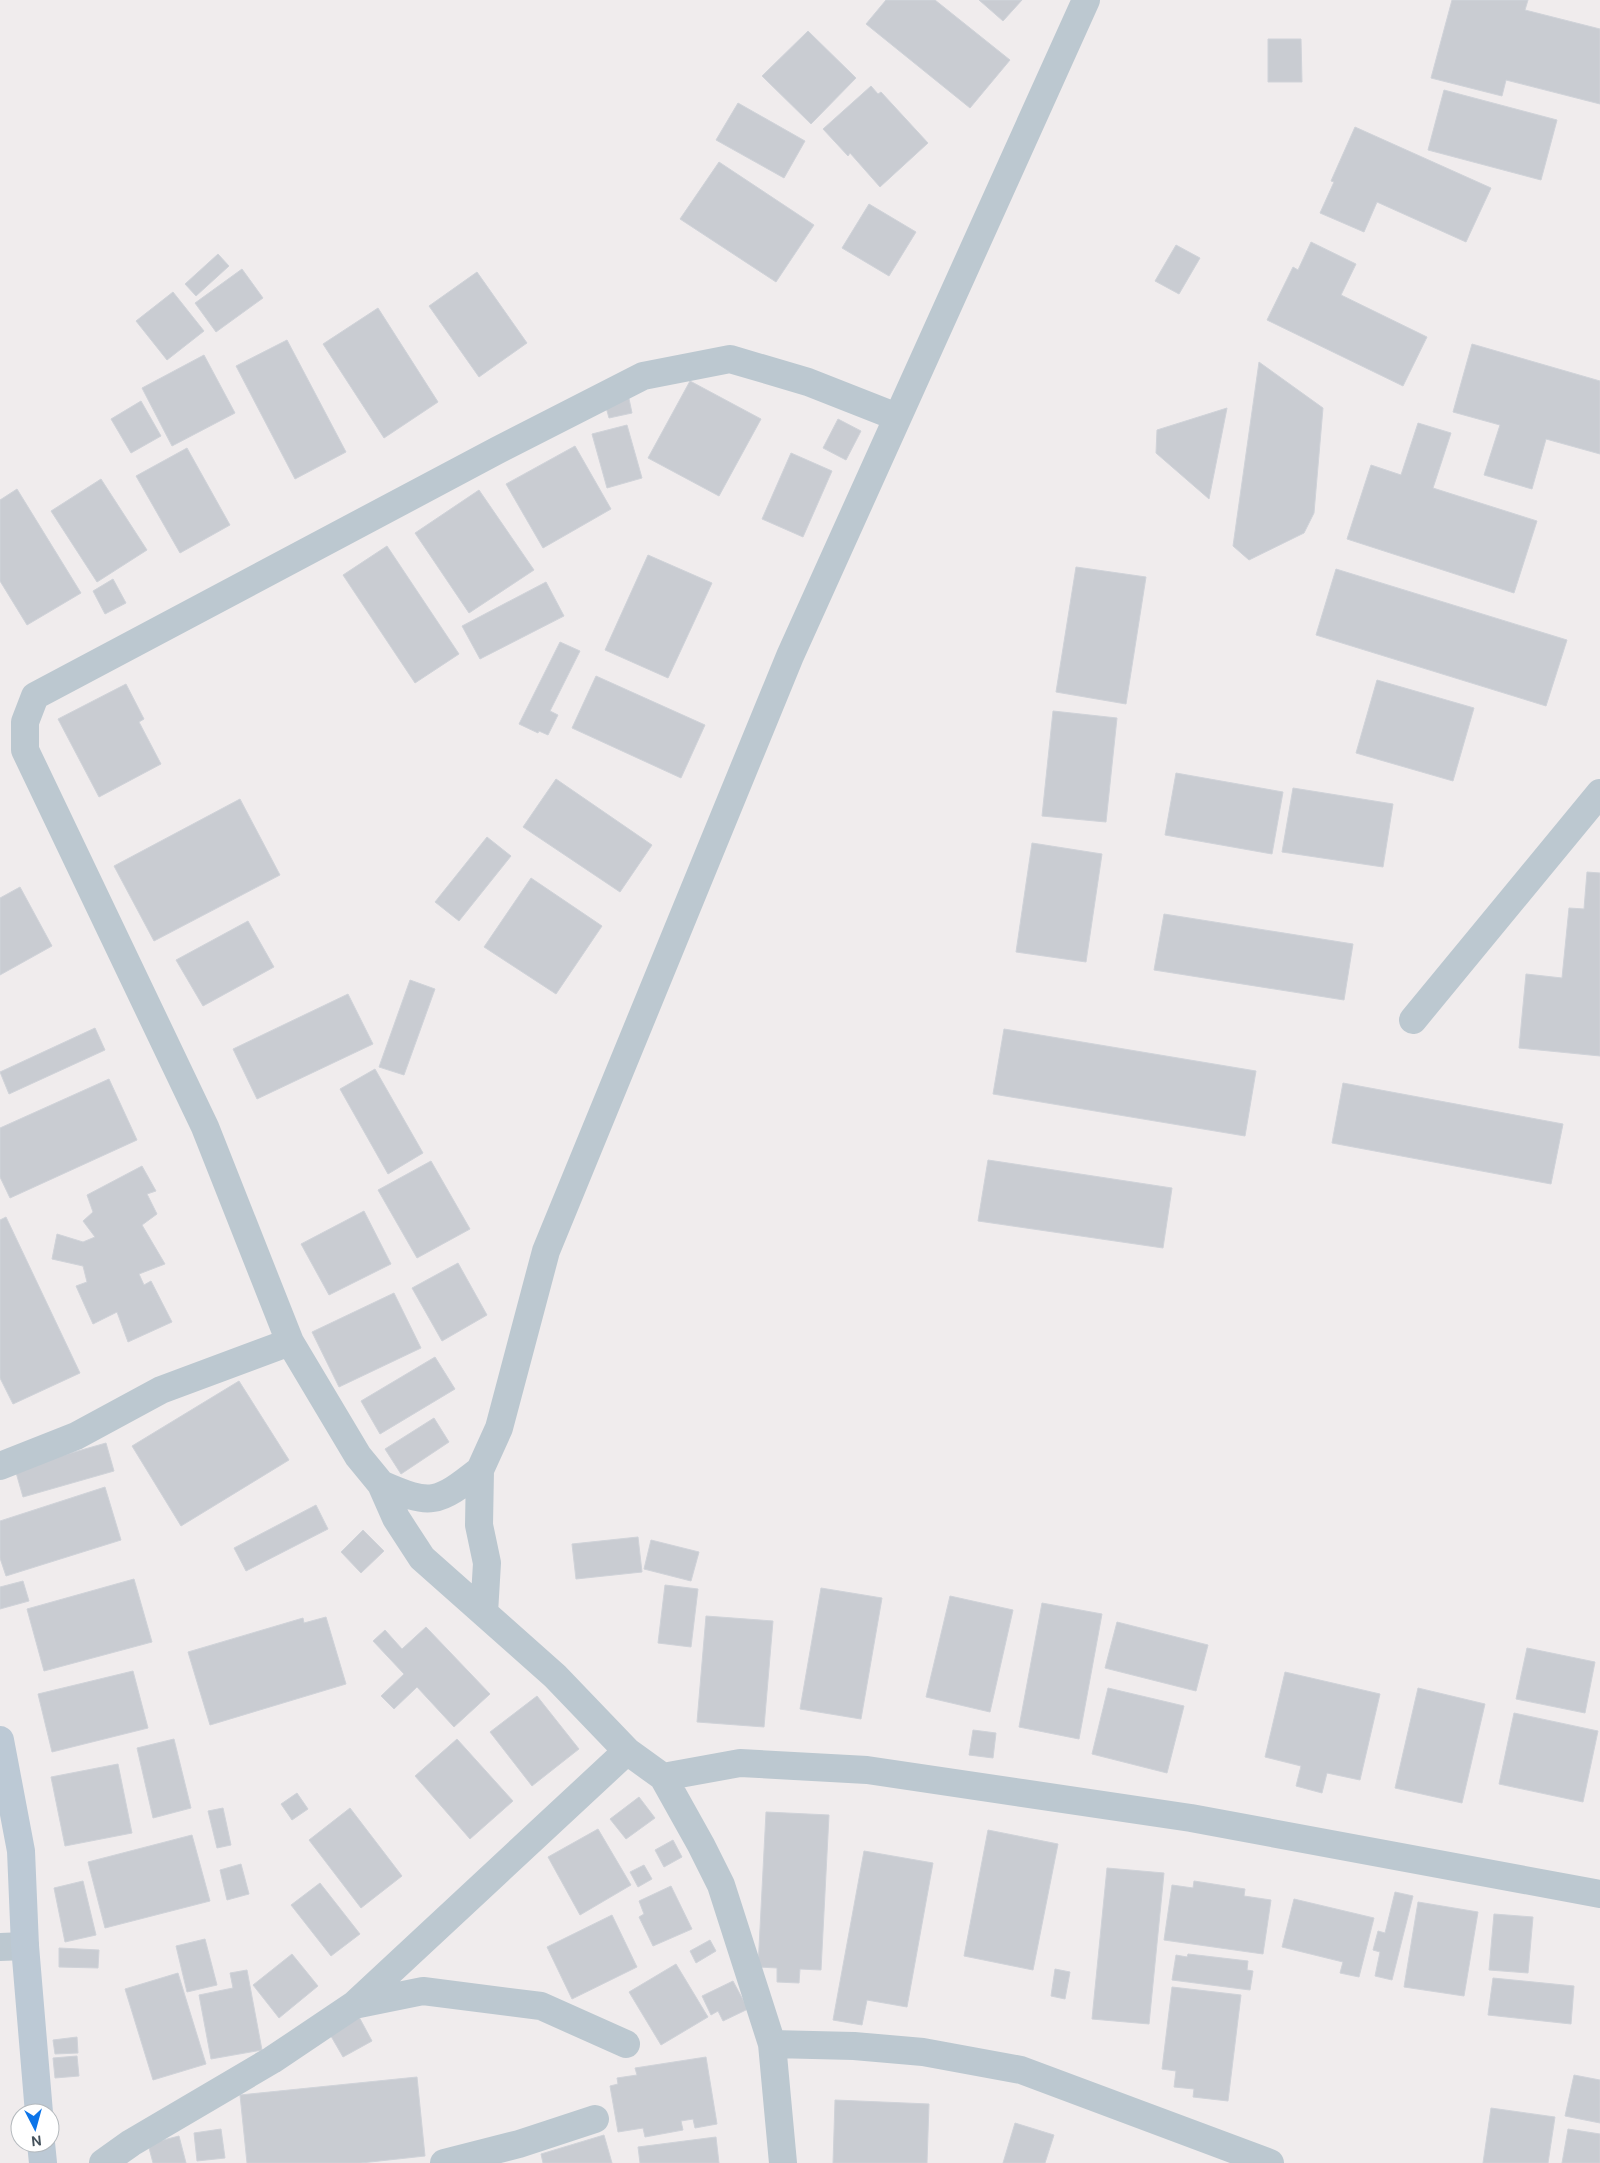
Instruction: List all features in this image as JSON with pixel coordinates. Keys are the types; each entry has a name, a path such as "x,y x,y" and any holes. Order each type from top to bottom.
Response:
{"street":[{"path":"484,1613 486,1563 480,1525 480,1470 499,1428 546,1251 790,656 1086,0"},
{"path":"783,2163 772,2044 721,1885 663,1777 627,1751 556,1676 422,1558 396,1518 381,1484 358,1456 290,1342 205,1126 25,750 25,722 35,696 498,450 643,376 730,359 808,382 897,417"},
{"path":"1413,1020 1600,793"},
{"path":"0,1466 76,1436 162,1390 290,1342"},
{"path":"381,1484 408,1496 432,1500 452,1492 480,1470"},
{"path":"0,1740 21,1850 12,1947 37,2103"},
{"path":"103,2163 131,2143 272,2060 354,2006 627,1751"},
{"path":"663,1777 740,1763 866,1770 1191,1818 1600,1894"},
{"path":"354,2006 423,1991 541,2006 626,2044"},
{"path":"772,2044 854,2046 923,2052 1021,2070 1263,2162"},
{"path":"444,2163 519,2144 595,2119"}],"building":[{"path":"886,0 935,0 1010,60 970,108 866,24"},
{"path":"979,0 1022,0 1003,21"},
{"path":"1452,0 1528,0 1525,10 1600,29 1600,104 1506,80 1502,96 1431,78"},
{"path":"808,31 856,78 811,124 762,76"},
{"path":"1268,39 1301,39 1302,82 1268,82"},
{"path":"871,86 878,94 881,92 928,143 880,187 850,153 848,156 823,129"},
{"path":"1444,90 1557,120 1541,180 1428,150"},
{"path":"738,103 805,141 784,178 716,140"},
{"path":"1355,127 1491,188 1466,242 1377,202 1364,232 1320,213 1334,182 1331,181"},
{"path":"719,162 814,225 776,282 680,219"},
{"path":"869,204 916,232 889,276 842,248"},
{"path":"1311,242 1356,264 1341,295 1427,337 1403,386 1267,320 1293,267 1298,270"},
{"path":"1176,245 1200,258 1179,294 1155,281"},
{"path":"218,254 229,266 196,296 185,284"},
{"path":"242,269 263,298 216,332 195,303"},
{"path":"477,272 527,343 479,377 429,306"},
{"path":"173,292 204,331 167,360 136,321"},
{"path":"378,308 438,402 384,438 323,344"},
{"path":"287,340 346,452 295,479 236,366"},
{"path":"1472,344 1600,381 1600,454 1546,439 1532,489 1484,475 1500,425 1453,412"},
{"path":"204,355 235,413 172,446 142,388"},
{"path":"1259,362 1323,408 1314,513 1304,533 1249,560 1233,546"},
{"path":"690,381 761,419 719,496 648,458"},
{"path":"628,394 632,413 609,418 604,400"},
{"path":"141,401 161,436 131,453 111,419"},
{"path":"1227,408 1209,499 1156,453 1157,430"},
{"path":"838,419 861,431 846,460 823,448"},
{"path":"1418,423 1451,433 1433,488 1537,521 1514,593 1347,539 1371,465 1401,475"},
{"path":"627,425 642,478 607,488 592,434"},
{"path":"575,446 611,509 543,548 506,484"},
{"path":"187,448 230,525 180,553 136,476"},
{"path":"791,453 832,471 803,537 762,519"},
{"path":"101,479 147,550 97,582 51,511"},
{"path":"17,489 81,593 27,625 0,581 0,500"},
{"path":"479,490 534,570 469,613 415,533"},
{"path":"387,546 459,654 415,683 343,575"},
{"path":"648,555 712,583 668,678 605,650"},
{"path":"1076,567 1146,577 1126,704 1056,692"},
{"path":"1336,569 1567,640 1546,706 1316,635"},
{"path":"113,579 126,603 105,614 93,591"},
{"path":"546,582 564,616 480,659 462,626"},
{"path":"560,642 580,651 550,711 558,715 548,735 539,731 538,733 519,724"},
{"path":"596,676 705,725 681,778 572,728"},
{"path":"1377,680 1474,708 1453,781 1356,753"},
{"path":"126,684 144,719 139,722 161,764 99,797 58,719"},
{"path":"1053,711 1117,718 1106,822 1042,816"},
{"path":"1176,773 1283,792 1272,854 1165,835"},
{"path":"556,779 652,845 620,892 523,827"},
{"path":"1293,788 1393,804 1383,867 1282,852"},
{"path":"240,799 280,875 154,941 114,866"},
{"path":"487,837 511,856 459,921 435,902"},
{"path":"1032,843 1102,854 1086,962 1016,952"},
{"path":"1587,872 1600,873 1600,1056 1519,1048 1526,974 1562,978 1569,908 1584,909"},
{"path":"531,878 602,926 556,994 484,947"},
{"path":"20,887 52,946 0,975 0,898"},
{"path":"1164,914 1353,944 1344,1000 1154,970"},
{"path":"248,921 274,967 203,1006 176,960"},
{"path":"410,980 435,989 404,1075 379,1067"},
{"path":"348,994 373,1044 257,1099 233,1049"},
{"path":"95,1028 105,1050 9,1094 0,1072"},
{"path":"1004,1029 1256,1071 1245,1136 993,1094"},
{"path":"375,1069 423,1153 388,1174 340,1089"},
{"path":"109,1079 137,1140 10,1198 0,1177 0,1128"},
{"path":"1343,1083 1563,1124 1551,1184 1332,1143"},
{"path":"988,1160 1172,1188 1163,1248 978,1221"},
{"path":"431,1161 470,1229 417,1258 378,1190"},
{"path":"142,1166 156,1191 147,1194 157,1214 142,1225 165,1264 139,1274 144,1285 151,1281 172,1322 128,1342 117,1312 93,1324 76,1286 87,1282 83,1266 52,1259 57,1234 83,1242 95,1237 83,1221 93,1212 87,1195"},
{"path":"364,1211 391,1264 329,1295 301,1244"},
{"path":"6,1217 80,1373 13,1404 0,1378 0,1220"},
{"path":"458,1263 487,1315 442,1341 412,1288"},
{"path":"394,1293 421,1348 339,1387 312,1332"},
{"path":"435,1357 455,1389 380,1434 361,1401"},
{"path":"239,1381 289,1460 181,1526 132,1446"},
{"path":"434,1418 449,1442 401,1474 385,1449"},
{"path":"106,1443 114,1471 23,1497 15,1469"},
{"path":"105,1487 121,1540 6,1576 0,1558 0,1521"},
{"path":"316,1505 328,1529 246,1571 234,1548"},
{"path":"363,1530 384,1551 361,1573 341,1552"},
{"path":"638,1537 642,1572 576,1579 572,1544"},
{"path":"651,1540 699,1552 691,1581 644,1569"},
{"path":"134,1579 152,1642 44,1671 27,1609"},
{"path":"23,1581 29,1601 0,1609 0,1587"},
{"path":"665,1585 698,1589 691,1647 658,1643"},
{"path":"821,1588 882,1598 861,1719 800,1709"},
{"path":"950,1596 1013,1610 990,1712 926,1697"},
{"path":"1042,1603 1102,1614 1079,1739 1019,1727"},
{"path":"706,1616 773,1621 764,1727 697,1722"},
{"path":"326,1617 346,1684 210,1725 188,1652 303,1618 304,1623"},
{"path":"1117,1622 1208,1645 1196,1691 1105,1668"},
{"path":"426,1627 490,1694 454,1727 417,1687 394,1709 381,1696 404,1674 373,1641 385,1630 402,1649"},
{"path":"1527,1648 1595,1662 1585,1713 1516,1699"},
{"path":"133,1671 148,1728 52,1752 38,1694"},
{"path":"1285,1672 1380,1694 1360,1780 1327,1773 1322,1793 1296,1786 1301,1766 1265,1757"},
{"path":"1108,1688 1184,1706 1167,1773 1092,1754"},
{"path":"1418,1688 1485,1704 1462,1803 1395,1788"},
{"path":"537,1696 579,1749 532,1786 490,1732"},
{"path":"1514,1713 1598,1731 1583,1802 1499,1784"},
{"path":"973,1730 996,1733 993,1758 969,1755"},
{"path":"174,1739 191,1808 153,1818 137,1748"},
{"path":"457,1739 513,1801 470,1839 415,1776"},
{"path":"118,1764 132,1833 65,1846 51,1777"},
{"path":"297,1793 308,1809 292,1820 281,1804"},
{"path":"639,1797 655,1818 626,1839 610,1819"},
{"path":"223,1808 231,1845 217,1848 208,1811"},
{"path":"350,1808 402,1876 361,1908 309,1840"},
{"path":"766,1812 829,1815 821,1970 800,1969 799,1983 777,1982 777,1968 758,1967"},
{"path":"598,1829 631,1885 580,1915 548,1857"},
{"path":"988,1830 1058,1844 1033,1970 964,1956"},
{"path":"192,1835 210,1901 105,1928 88,1862"},
{"path":"673,1840 682,1857 664,1867 655,1850"},
{"path":"864,1851 933,1863 907,2007 867,2000 862,2025 833,2020"},
{"path":"241,1864 249,1894 227,1900 220,1870"},
{"path":"644,1865 652,1879 638,1887 630,1872"},
{"path":"1107,1868 1164,1873 1149,2024 1092,2019"},
{"path":"83,1881 96,1935 65,1942 54,1888"},
{"path":"1194,1881 1245,1889 1244,1896 1271,1900 1263,1954 1164,1940 1172,1885 1193,1888"},
{"path":"320,1883 360,1934 331,1956 291,1905"},
{"path":"671,1886 692,1929 653,1946 639,1917 644,1914 639,1901"},
{"path":"1395,1892 1413,1896 1392,1980 1375,1976 1380,1952 1373,1950 1378,1931 1385,1933"},
{"path":"1294,1899 1374,1918 1359,1977 1340,1973 1343,1962 1282,1947"},
{"path":"1418,1902 1478,1912 1464,1996 1404,1987"},
{"path":"1494,1914 1533,1917 1528,1973 1489,1970"},
{"path":"612,1915 637,1967 572,1999 547,1947"},
{"path":"205,1939 217,1985 187,1992 176,1946"},
{"path":"710,1940 716,1951 696,1963 690,1951"},
{"path":"59,1948 99,1950 98,1968 59,1967"},
{"path":"292,1954 318,1986 279,2018 253,1985"},
{"path":"1188,1954 1248,1961 1247,1970 1253,1971 1250,1990 1172,1980 1176,1955 1187,1957"},
{"path":"676,1964 708,2017 661,2045 629,1992"},
{"path":"1055,1969 1070,1972 1065,1999 1051,1996"},
{"path":"247,1970 262,2050 211,2059 199,1995 233,1988 230,1973"},
{"path":"178,1973 206,2064 153,2080 125,1989"},
{"path":"1493,1978 1574,1986 1571,2024 1488,2015"},
{"path":"733,1981 748,2009 723,2021 718,2011 711,2015 702,1996"},
{"path":"1172,1987 1241,1995 1228,2101 1193,2097 1194,2089 1174,2087 1176,2071 1162,2069"},
{"path":"358,2015 372,2041 343,2057 328,2031"},
{"path":"77,2037 78,2053 55,2054 53,2040"},
{"path":"77,2056 79,2076 55,2078 53,2058"},
{"path":"706,2057 717,2124 695,2128 693,2119 681,2121 683,2130 645,2137 643,2128 618,2132 610,2086 618,2084 617,2078 637,2075 635,2068"},
{"path":"1574,2075 1600,2080 1600,2123 1565,2116"},
{"path":"417,2077 425,2156 361,2163 247,2163 240,2095"},
{"path":"835,2100 929,2104 927,2163 833,2163"},
{"path":"1491,2108 1555,2117 1548,2163 1483,2163"},
{"path":"1015,2123 1054,2135 1045,2163 1003,2163"},
{"path":"221,2129 225,2158 197,2161 194,2133"},
{"path":"1568,2129 1600,2134 1600,2163 1562,2163"},
{"path":"604,2135 612,2163 543,2163 541,2154"},
{"path":"179,2136 186,2163 153,2163 148,2144"},
{"path":"716,2137 719,2163 640,2163 638,2147"}]}
